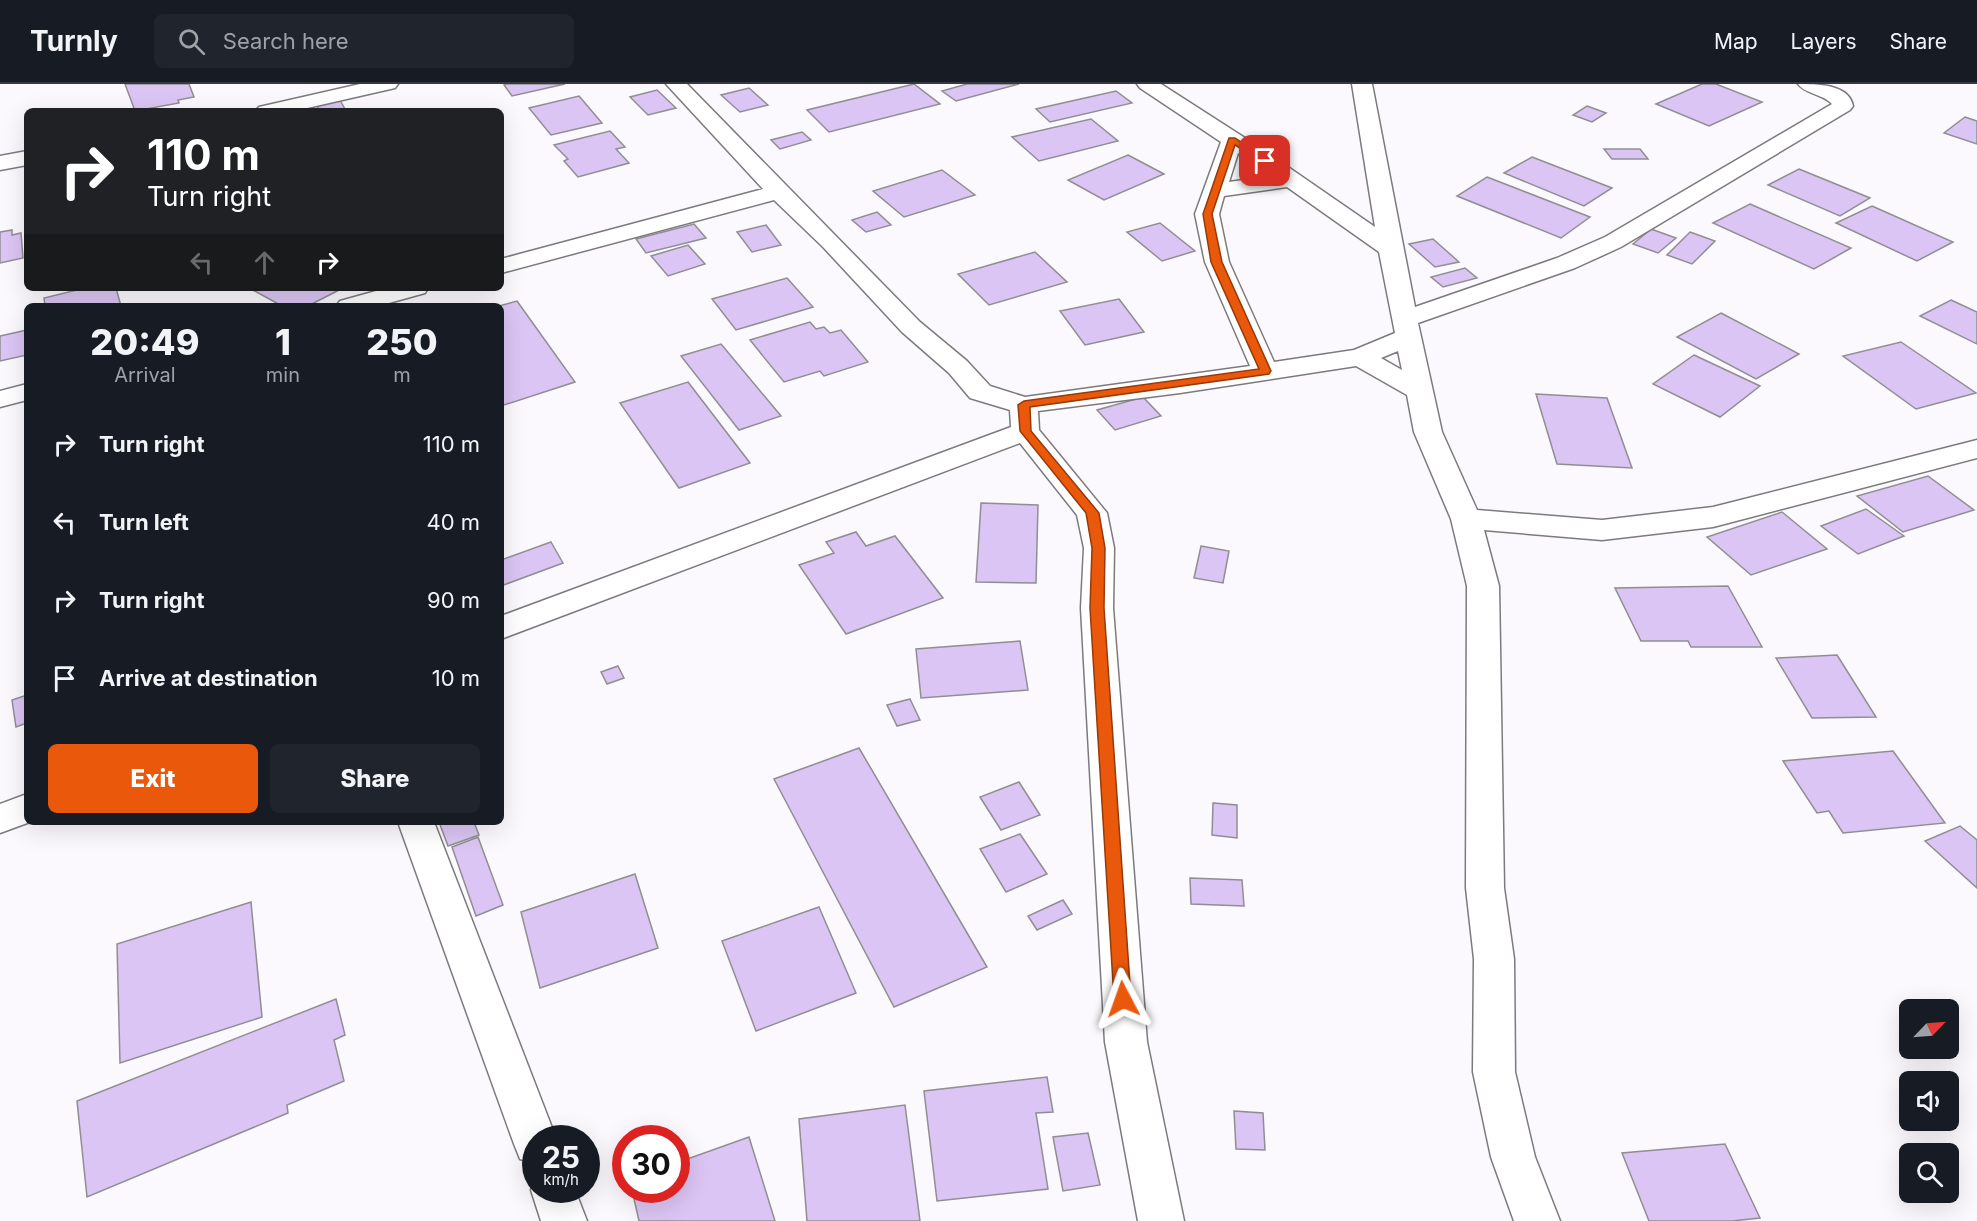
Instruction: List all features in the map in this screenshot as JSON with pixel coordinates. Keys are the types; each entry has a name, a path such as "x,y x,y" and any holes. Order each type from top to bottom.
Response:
{"street":[{"path":"280,108 388,84"},
{"path":"676,84 911,327 958,367 980,392 1025,418 1092,513 1099,548 1097,608 1126,1042 1161,1221"},
{"path":"1147,84 1292,180 1390,249"},
{"path":"1362,84 1390,249 1428,432 1466,519 1483,586 1485,888 1494,959 1494,1072 1513,1157 1537,1221"},
{"path":"504,627 1025,418 1265,371 1360,357 1407,328 1613,242 1842,106 1842,100 1830,91 1808,84"},
{"path":"1232,140 1207,214 1216,262 1265,371"},
{"path":"0,163 24,159"},
{"path":"1215,191 1292,180"},
{"path":"504,265 780,191"},
{"path":"360,303 406,291"},
{"path":"1360,357 1419,391"},
{"path":"0,399 24,393"},
{"path":"1466,519 1602,530 1713,517 1977,449"},
{"path":"0,819 24,809"},
{"path":"417,825 529,1125"},
{"path":"558,1203 564,1221"}],"building":[{"path":"125,84 189,84 194,97 178,100 179,103 152,108 134,108"},
{"path":"565,84 512,96 504,85"},
{"path":"914,84 940,104 829,132 807,110"},
{"path":"967,84 1019,84 956,101 942,91"},
{"path":"1702,84 1716,84 1762,102 1709,126 1656,104"},
{"path":"749,88 768,105 740,112 721,95"},
{"path":"657,90 676,108 648,115 630,97"},
{"path":"1116,91 1132,103 1050,122 1036,109"},
{"path":"579,96 602,123 551,135 529,108"},
{"path":"340,100 344,108 318,108 316,104"},
{"path":"1587,106 1606,113 1592,122 1573,115"},
{"path":"1965,117 1977,121 1977,144 1944,133"},
{"path":"1091,119 1118,141 1039,161 1012,137"},
{"path":"610,131 625,147 616,149 629,163 578,177 564,161 568,159 554,145"},
{"path":"802,132 811,140 780,149 771,140"},
{"path":"1604,149 1640,149 1648,159 1612,159"},
{"path":"1128,155 1164,174 1104,200 1068,180"},
{"path":"1532,157 1612,188 1584,206 1504,173"},
{"path":"1799,169 1870,198 1840,216 1768,185"},
{"path":"942,170 975,195 904,217 873,191"},
{"path":"1487,177 1590,217 1561,238 1457,196"},
{"path":"1750,204 1851,248 1814,269 1713,223"},
{"path":"1872,206 1953,242 1917,261 1836,223"},
{"path":"877,212 891,225 866,232 852,220"},
{"path":"1160,223 1195,251 1162,261 1127,232"},
{"path":"694,224 706,238 646,253 636,239"},
{"path":"766,225 781,245 752,252 737,232"},
{"path":"1651,229 1676,238 1658,253 1633,244"},
{"path":"12,230 12,235 21,233 23,258 0,263 0,232"},
{"path":"1690,232 1715,241 1692,264 1667,255"},
{"path":"1433,239 1459,262 1435,267 1409,244"},
{"path":"688,245 705,264 668,276 651,256"},
{"path":"1035,252 1067,282 989,305 958,274"},
{"path":"1465,268 1477,278 1443,287 1431,277"},
{"path":"787,278 813,307 736,330 712,299"},
{"path":"73,291 117,291 120,303 45,303 44,298"},
{"path":"254,291 337,291 314,303 276,303"},
{"path":"1119,299 1144,332 1085,345 1060,311"},
{"path":"1951,300 1977,312 1977,344 1920,316"},
{"path":"517,301 575,382 504,405 504,305"},
{"path":"1721,313 1799,354 1756,379 1677,337"},
{"path":"810,322 816,329 824,327 830,333 841,330 868,362 824,376 820,371 784,382 750,340"},
{"path":"24,331 24,356 0,361 0,336"},
{"path":"1901,342 1976,393 1916,409 1843,356"},
{"path":"721,344 781,416 739,430 681,356"},
{"path":"1694,355 1760,386 1720,417 1653,384"},
{"path":"688,382 750,463 679,488 620,403"},
{"path":"1536,394 1607,398 1632,468 1557,464"},
{"path":"1143,397 1161,416 1115,430 1097,410"},
{"path":"1928,476 1974,510 1903,532 1857,496"},
{"path":"981,503 1038,505 1036,583 976,582"},
{"path":"1866,509 1904,536 1858,554 1821,526"},
{"path":"1782,512 1827,549 1751,575 1707,537"},
{"path":"856,532 866,546 895,536 943,598 846,634 799,565 834,553 826,542"},
{"path":"551,542 563,563 504,585 504,559"},
{"path":"1201,546 1229,551 1223,583 1194,578"},
{"path":"1728,586 1762,647 1691,647 1688,641 1641,641 1615,588"},
{"path":"1020,641 1028,690 921,698 916,649"},
{"path":"1837,655 1876,717 1812,718 1776,658"},
{"path":"618,666 624,678 607,684 601,672"},
{"path":"24,696 24,724 16,727 12,700"},
{"path":"910,699 920,720 897,726 887,705"},
{"path":"859,748 987,967 894,1007 774,779"},
{"path":"1893,751 1945,823 1843,833 1829,811 1817,813 1783,761"},
{"path":"1019,782 1040,815 1001,830 980,797"},
{"path":"1213,803 1237,805 1237,838 1212,835"},
{"path":"440,825 475,825 479,835 448,846"},
{"path":"1960,826 1977,840 1977,888 1925,841"},
{"path":"1020,834 1047,874 1006,892 980,849"},
{"path":"478,837 503,905 476,916 452,847"},
{"path":"635,874 658,948 540,988 521,912"},
{"path":"1190,878 1242,880 1244,906 1191,904"},
{"path":"1063,900 1072,914 1037,930 1028,916"},
{"path":"251,902 262,1017 120,1063 117,944"},
{"path":"819,907 856,993 756,1031 722,941"},
{"path":"336,999 345,1035 334,1040 344,1081 287,1105 288,1113 87,1197 77,1101"},
{"path":"1047,1077 1053,1112 1036,1113 1048,1189 937,1201 924,1091"},
{"path":"905,1105 920,1221 807,1221 799,1119"},
{"path":"1234,1111 1263,1113 1265,1150 1236,1149"},
{"path":"1088,1133 1100,1185 1063,1191 1053,1137"},
{"path":"749,1137 775,1221 639,1221 635,1203 690,1203 690,1158"},
{"path":"1725,1144 1760,1218 1732,1221 1649,1221 1622,1153"}],"route":[{"path":"1123,999 1097,608 1099,548 1092,513 1025,431 1024,405 1180,385 1265,371 1216,262 1207,214 1232,140 1265,161"}]}
